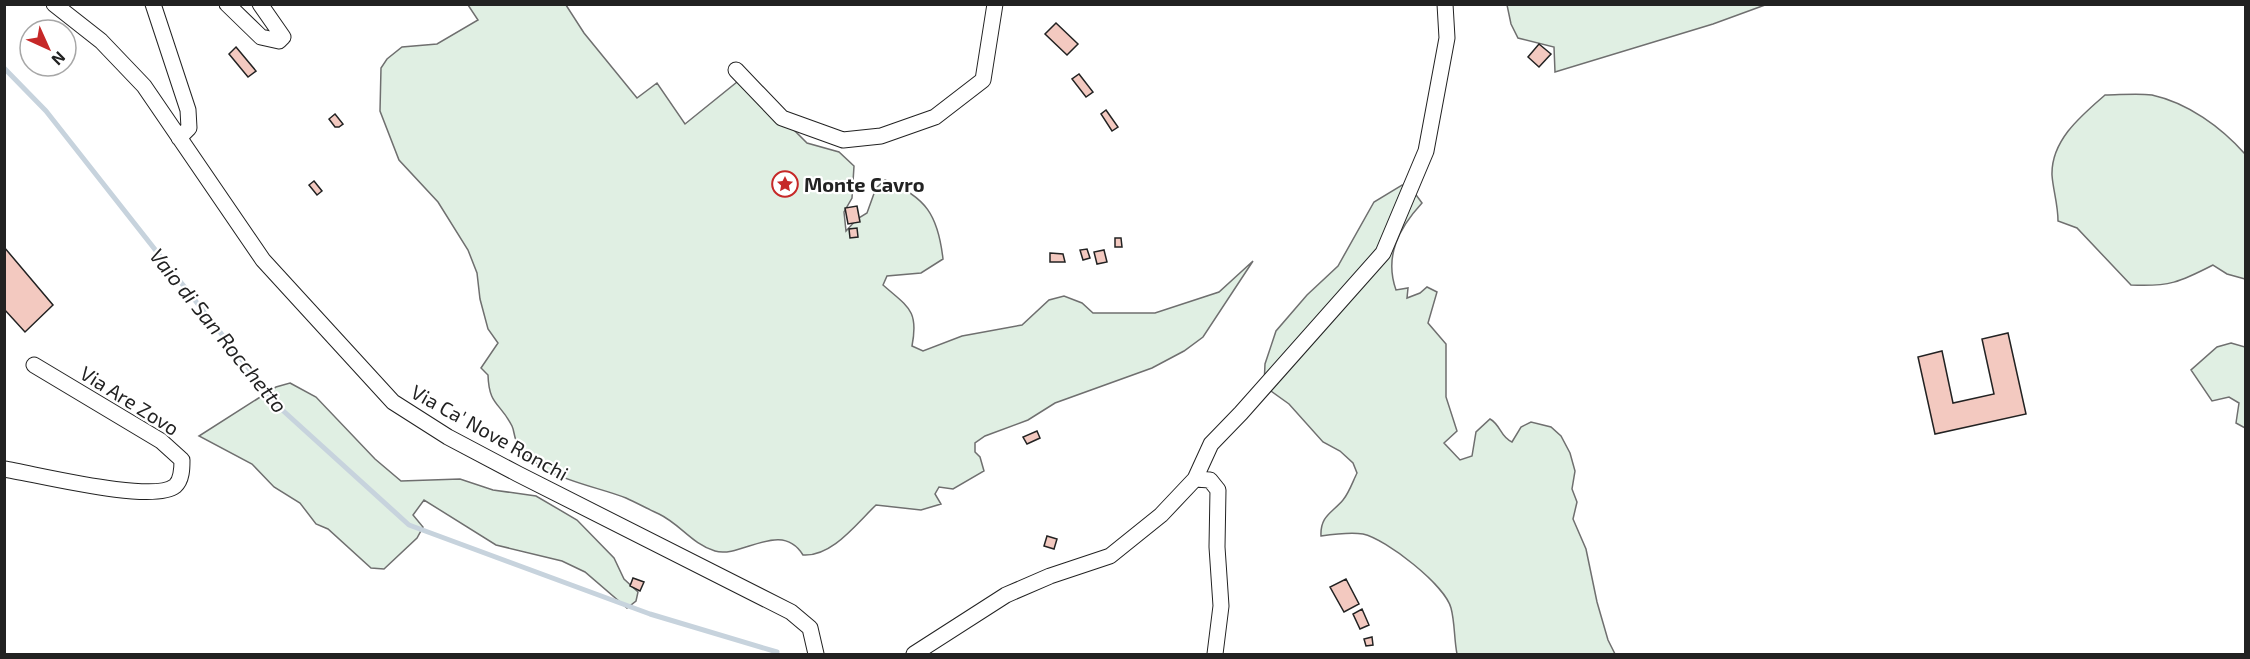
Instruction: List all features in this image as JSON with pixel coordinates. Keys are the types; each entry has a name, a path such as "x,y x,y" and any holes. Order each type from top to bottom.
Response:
{"street":[{"name":"Via Ca' Nove Ronchi","path":"54,4 100,41 144,86 263,260 393,402 448,436 518,474 791,612 810,628 816,654"},
{"path":"153,4 188,110 189,128 179,138"},
{"path":"227,4 261,37 279,41 283,37 281,30 260,4"},
{"path":"736,70 782,118 843,140 881,136 935,117 983,80 995,4"},
{"path":"914,654 1006,595 1050,576 1110,556 1161,515 1195,479 1210,444 1242,413 1383,253 1426,151 1446,38 1445,4"},
{"name":"Via Are Zovo","path":"4,469 133,492 168,490 177,484 182,470 182,460 161,441 34,365"},
{"path":"1195,479 1210,480 1218,490 1217,547 1221,606 1215,654"}],"green space":[{"path":"1507,4 1765,5 1713,24 1555,72 1554,47 1518,38 1511,24"},
{"path":"468,5 566,5 584,33 637,98 657,83 685,124 742,78 807,143 839,152 854,166 852,198 844,212 846,231 857,219 867,213 876,188 885,180 911,193 928,209 933,219 938,230 943,259 921,273 887,276 883,285 909,310 914,324 912,346 923,351 962,336 1022,325 1049,300 1064,296 1082,303 1093,313 1155,313 1219,292 1253,261 1203,337 1184,351 1152,368 1055,403 1028,420 985,436 975,443 975,452 980,457 984,471 953,489 939,487 935,494 941,504 921,510 876,505 843,538 824,551 814,554 803,555 794,545 784,540 760,542 725,552 715,551 700,544 659,514 626,498 565,478 536,463 524,453 516,440 508,418 490,393 488,375 481,368 498,343 488,329 480,299 477,273 468,250 438,202 399,160 380,111 381,68 387,59 402,47 437,44 478,20"},
{"path":"2105,95 2152,95 2178,104 2203,117 2245,154 2245,279 2227,274 2213,265 2174,282 2131,285 2077,228 2058,221 2052,175 2057,151 2070,129"},
{"path":"1402,185 1414,192 1422,203 1407,222 1396,243 1393,254 1393,278 1396,290 1408,288 1407,298 1420,293 1427,287 1437,292 1428,323 1446,344 1446,397 1457,431 1444,443 1460,460 1472,456 1476,432 1490,419 1512,442 1521,427 1531,422 1551,427 1561,436 1570,453 1575,471 1572,489 1577,502 1573,519 1586,549 1597,602 1608,640 1615,654 1457,654 1451,608 1438,587 1427,576 1386,544 1363,534 1321,536 1322,524 1327,515 1345,497 1357,473 1353,463 1340,451 1323,442 1289,404 1264,386 1265,364 1276,331 1307,295 1338,266 1374,202"},
{"path":"2231,343 2245,347 2245,428 2236,423 2239,403 2229,397 2212,401 2191,370 2217,347"},
{"path":"290,383 316,397 375,459 401,481 460,479 493,490 536,496 577,520 614,558 624,579 638,592 636,601 627,608 585,572 562,561 496,545 424,500 413,515 423,527 417,538 384,569 371,568 328,529 316,524 300,503 274,487 252,464 199,436 276,387"}],"building":[{"path":"1056,23 1078,44 1067,55 1045,34"},
{"path":"1539,44 1551,54 1539,67 1528,57"},
{"path":"236,47 256,71 248,77 229,54"},
{"path":"1079,74 1093,92 1086,97 1072,79"},
{"path":"1106,110 1118,127 1112,131 1101,114"},
{"path":"335,114 343,124 339,127 335,127 329,119"},
{"path":"314,181 322,191 317,195 309,185"},
{"path":"857,206 860,222 848,224 845,208"},
{"path":"857,228 858,237 850,238 849,229"},
{"path":"1115,238 1121,238 1122,247 1115,247"},
{"path":"4,247 53,305 25,332 4,309"},
{"path":"1087,249 1090,258 1083,260 1080,250"},
{"path":"1104,250 1107,262 1097,264 1094,252"},
{"path":"1050,253 1063,254 1065,262 1050,262"},
{"path":"2008,333 2026,414 1935,434 1918,357 1942,351 1953,403 1994,394 1982,339"},
{"path":"1037,431 1040,438 1027,444 1023,437"},
{"path":"1047,536 1057,539 1054,549 1044,546"},
{"path":"633,578 644,582 640,591 630,586"},
{"path":"1346,579 1359,604 1344,612 1330,587"},
{"path":"1362,609 1369,625 1360,629 1353,614"},
{"path":"1372,637 1373,645 1366,646 1364,639"}],"waterway":[{"name":"Vaio di San Rocchetto","path":"4,68 46,111 279,407 409,525 650,614 777,652"}],"place":[{"name":"Monte Cavro","path":"785,184"}]}
